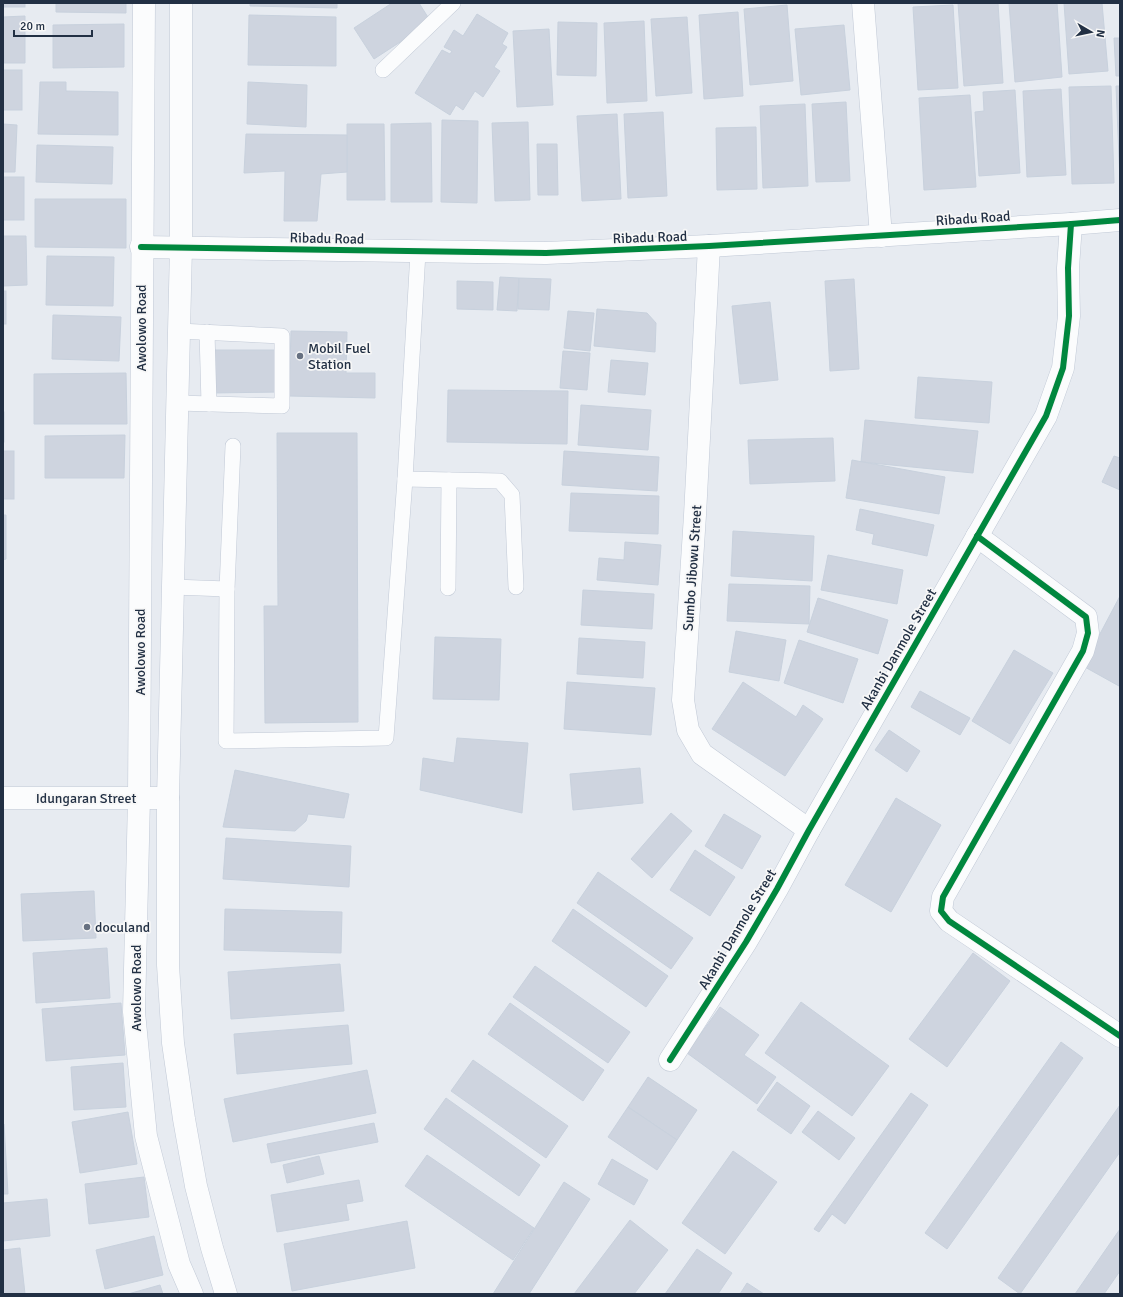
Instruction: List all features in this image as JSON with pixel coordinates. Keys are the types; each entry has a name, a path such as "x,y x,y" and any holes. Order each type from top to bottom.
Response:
{"street":[{"name":"Awolowo Road","path":"144,3 141,247 139,798 134,1012 146,1136 179,1264 192,1294"},
{"path":"181,3 181,247 168,798 168,965 173,1043 184,1119 196,1186 226,1294"},
{"path":"863,3 882,236"},
{"name":"Ribadu Road","path":"141,247 546,253 710,246 1120,220"},
{"name":"Akanbi Danmole Street","path":"670,1060 746,942 777,889 809,830 1046,416 1064,368 1069,316 1068,268 1071,224"},
{"name":"Sumbo Jibowu Street","path":"710,246 683,700 688,730 702,754 809,830"},
{"path":"977,536 1086,616 1088,633 1083,651 942,897 941,911 949,921 1120,1036"},
{"name":"Idungaran Street","path":"3,798 168,798"}],"lane":[{"path":"383,70 453,3"},
{"path":"233,446 227,589 226,741 386,738 406,479 418,252"},
{"path":"177,403 282,406 282,336 179,331"},
{"path":"207,332 210,360 209,404"},
{"path":"406,479 500,481 512,495 516,587"},
{"path":"448,588 450,480"},
{"path":"173,587 227,589"}],"building":[{"path":"3,3 25,3 25,7 3,7"},
{"path":"56,3 126,3 126,13 56,12"},
{"path":"250,3 337,3 337,8 250,6"},
{"path":"392,3 419,3 431,22 374,59 354,28"},
{"path":"958,3 998,3 1003,83 964,86"},
{"path":"1009,3 1057,3 1062,77 1015,82"},
{"path":"1064,3 1102,3 1108,71 1069,74"},
{"path":"787,5 793,81 750,85 744,9"},
{"path":"953,5 958,88 918,90 913,7"},
{"path":"738,12 743,96 704,99 699,15"},
{"path":"477,14 508,33 502,44 507,47 494,67 500,71 483,97 475,91 463,110 456,105 450,115 415,93 442,50 450,54 452,51 444,47 454,30 463,36"},
{"path":"249,15 336,17 336,66 248,65"},
{"path":"25,16 25,63 4,63 3,17"},
{"path":"687,17 692,93 656,96 651,19"},
{"path":"644,21 647,101 607,103 604,23"},
{"path":"558,22 597,23 596,76 557,75"},
{"path":"124,24 124,67 53,68 53,25"},
{"path":"844,25 850,90 801,95 795,29"},
{"path":"549,29 553,105 517,107 513,31"},
{"path":"1114,38 1120,38 1120,76 1116,76"},
{"path":"3,70 22,70 22,110 3,110"},
{"path":"40,82 66,82 66,91 118,92 118,135 38,134"},
{"path":"248,82 307,85 306,127 247,124"},
{"path":"1111,86 1114,183 1072,184 1069,87"},
{"path":"1116,86 1120,86 1120,181"},
{"path":"1061,89 1066,175 1027,177 1023,91"},
{"path":"1015,90 1020,173 979,176 975,112 984,111 983,92"},
{"path":"970,95 976,187 924,190 919,98"},
{"path":"846,102 850,181 816,182 812,104"},
{"path":"805,104 808,186 763,188 760,106"},
{"path":"663,112 667,196 628,198 624,114"},
{"path":"617,114 621,199 582,201 577,116"},
{"path":"442,120 478,121 477,203 441,202"},
{"path":"528,122 530,200 495,201 492,123"},
{"path":"431,123 432,202 391,202 391,124"},
{"path":"3,124 17,125 15,172 3,172"},
{"path":"347,124 384,124 385,200 347,200"},
{"path":"756,127 757,189 717,190 716,128"},
{"path":"246,134 347,135 347,172 321,174 317,221 284,221 285,171 244,173"},
{"path":"537,144 557,144 558,195 538,195"},
{"path":"37,145 113,147 112,184 36,182"},
{"path":"3,177 24,177 24,220 3,220"},
{"path":"35,199 126,199 126,248 35,247"},
{"path":"3,236 26,236 27,285 3,286"},
{"path":"47,256 114,257 113,306 46,305"},
{"path":"500,277 519,278 517,311 497,310"},
{"path":"519,278 551,279 549,310 518,309"},
{"path":"854,279 859,369 830,371 825,281"},
{"path":"457,281 493,282 493,310 457,309"},
{"path":"3,291 6,291 6,324 3,324"},
{"path":"770,302 778,380 740,384 732,306"},
{"path":"597,309 647,313 656,323 655,352 594,346"},
{"path":"568,311 594,313 590,351 564,348"},
{"path":"53,315 121,317 119,361 52,359"},
{"path":"291,331 347,332 346,373 375,373 375,398 289,396"},
{"path":"212,350 279,350 280,392 213,393"},
{"path":"563,351 590,353 587,390 560,388"},
{"path":"611,360 648,363 645,395 608,392"},
{"path":"126,373 127,424 34,424 34,374"},
{"path":"918,377 992,382 989,423 915,418"},
{"path":"448,390 568,391 567,444 447,442"},
{"path":"581,405 651,410 648,450 578,445"},
{"path":"4,412 4,442 3,442"},
{"path":"865,420 978,431 973,473 861,462"},
{"path":"277,433 357,433 358,722 265,723 264,606 278,606"},
{"path":"125,435 124,478 45,478 45,436"},
{"path":"833,438 835,481 750,484 748,440"},
{"path":"3,451 14,451 14,499 3,499"},
{"path":"564,451 659,457 657,491 562,485"},
{"path":"1114,456 1120,458 1120,490 1102,482"},
{"path":"852,460 945,477 939,514 846,498"},
{"path":"571,493 659,496 658,534 569,531"},
{"path":"860,509 934,525 927,556 872,544 874,534 856,530"},
{"path":"3,515 6,515 6,559 3,560"},
{"path":"733,531 814,536 812,581 731,576"},
{"path":"625,542 661,545 658,585 597,580 599,558 624,560"},
{"path":"828,555 903,570 897,604 821,590"},
{"path":"729,584 810,586 809,624 727,621"},
{"path":"583,590 654,594 652,629 581,625"},
{"path":"1120,596 1120,683 1119,686 1083,666"},
{"path":"818,598 888,620 878,654 807,632"},
{"path":"736,631 786,640 779,681 729,672"},
{"path":"435,637 501,639 499,700 433,699"},
{"path":"579,638 645,642 643,678 577,674"},
{"path":"799,640 858,659 843,703 784,683"},
{"path":"1014,650 1053,673 1010,744 972,721"},
{"path":"567,682 655,688 651,735 564,729"},
{"path":"743,682 796,717 803,705 823,719 785,776 712,729"},
{"path":"920,691 970,718 960,735 911,707"},
{"path":"889,730 920,751 907,772 875,750"},
{"path":"457,738 528,743 522,813 420,790 423,758 454,763"},
{"path":"640,768 643,803 573,810 570,774"},
{"path":"235,770 349,794 344,818 308,814 306,821 295,831 223,827"},
{"path":"896,798 941,825 891,912 845,885"},
{"path":"671,813 692,831 652,878 631,859"},
{"path":"724,814 761,836 742,869 705,846"},
{"path":"226,838 351,846 349,887 223,879"},
{"path":"695,850 735,877 710,916 670,890"},
{"path":"598,872 693,938 671,969 577,903"},
{"path":"94,891 96,938 23,941 21,894"},
{"path":"225,909 342,912 341,953 224,950"},
{"path":"573,909 668,976 646,1007 552,941"},
{"path":"107,948 110,998 36,1003 33,953"},
{"path":"973,953 1010,981 947,1067 909,1039"},
{"path":"340,964 344,1011 231,1019 228,972"},
{"path":"535,966 630,1032 608,1063 513,997"},
{"path":"801,1002 889,1066 852,1116 765,1053"},
{"path":"121,1003 125,1055 46,1061 42,1009"},
{"path":"510,1003 604,1070 583,1101 488,1034"},
{"path":"720,1007 759,1035 744,1055 776,1077 757,1104 687,1053"},
{"path":"348,1025 352,1064 237,1074 234,1034"},
{"path":"1061,1042 1083,1058 947,1249 925,1233"},
{"path":"473,1060 568,1126 546,1158 451,1091"},
{"path":"123,1063 126,1107 74,1110 71,1067"},
{"path":"367,1070 376,1113 233,1142 224,1099"},
{"path":"648,1077 697,1110 677,1140 628,1107"},
{"path":"777,1082 810,1106 791,1134 757,1110"},
{"path":"911,1093 928,1105 845,1224 832,1214 819,1232 814,1229"},
{"path":"446,1098 540,1165 519,1196 424,1129"},
{"path":"1120,1105 1120,1152 1020,1294 998,1278"},
{"path":"628,1107 677,1140 657,1170 608,1137"},
{"path":"818,1111 855,1138 839,1160 802,1132"},
{"path":"128,1112 137,1164 80,1173 72,1122"},
{"path":"374,1123 378,1142 271,1163 267,1144"},
{"path":"4,1124 8,1194 3,1194"},
{"path":"733,1151 777,1182 725,1254 682,1223"},
{"path":"427,1155 534,1228 513,1260 405,1186"},
{"path":"319,1156 324,1174 287,1183 283,1165"},
{"path":"612,1159 648,1180 634,1205 598,1184"},
{"path":"144,1177 149,1217 89,1224 85,1184"},
{"path":"359,1180 363,1201 346,1204 349,1220 277,1232 271,1195"},
{"path":"564,1182 590,1199 529,1294 493,1294"},
{"path":"47,1199 50,1236 3,1241 3,1203"},
{"path":"630,1220 668,1250 634,1294 574,1294"},
{"path":"407,1221 415,1268 292,1291 284,1244"},
{"path":"1120,1229 1120,1271 1104,1294 1075,1294"},
{"path":"154,1236 163,1275 105,1289 96,1250"},
{"path":"20,1248 25,1294 3,1294 3,1250"},
{"path":"697,1249 732,1273 718,1294 665,1294"},
{"path":"747,1283 764,1294 740,1294"},
{"path":"160,1285 163,1294 128,1294"}],"cycle path":[{"path":"141,247 546,253 709,246 1120,220"},
{"path":"670,1060 746,942 777,889 809,830 1046,416 1063,368 1069,316 1068,268 1071,224"},
{"path":"977,536 1086,617 1088,633 1083,651 943,897 941,911 949,921 1120,1036"}],"place":[{"name":"Mobil Fuel Station","path":"300,356"},
{"name":"doculand","path":"87,927"}]}
